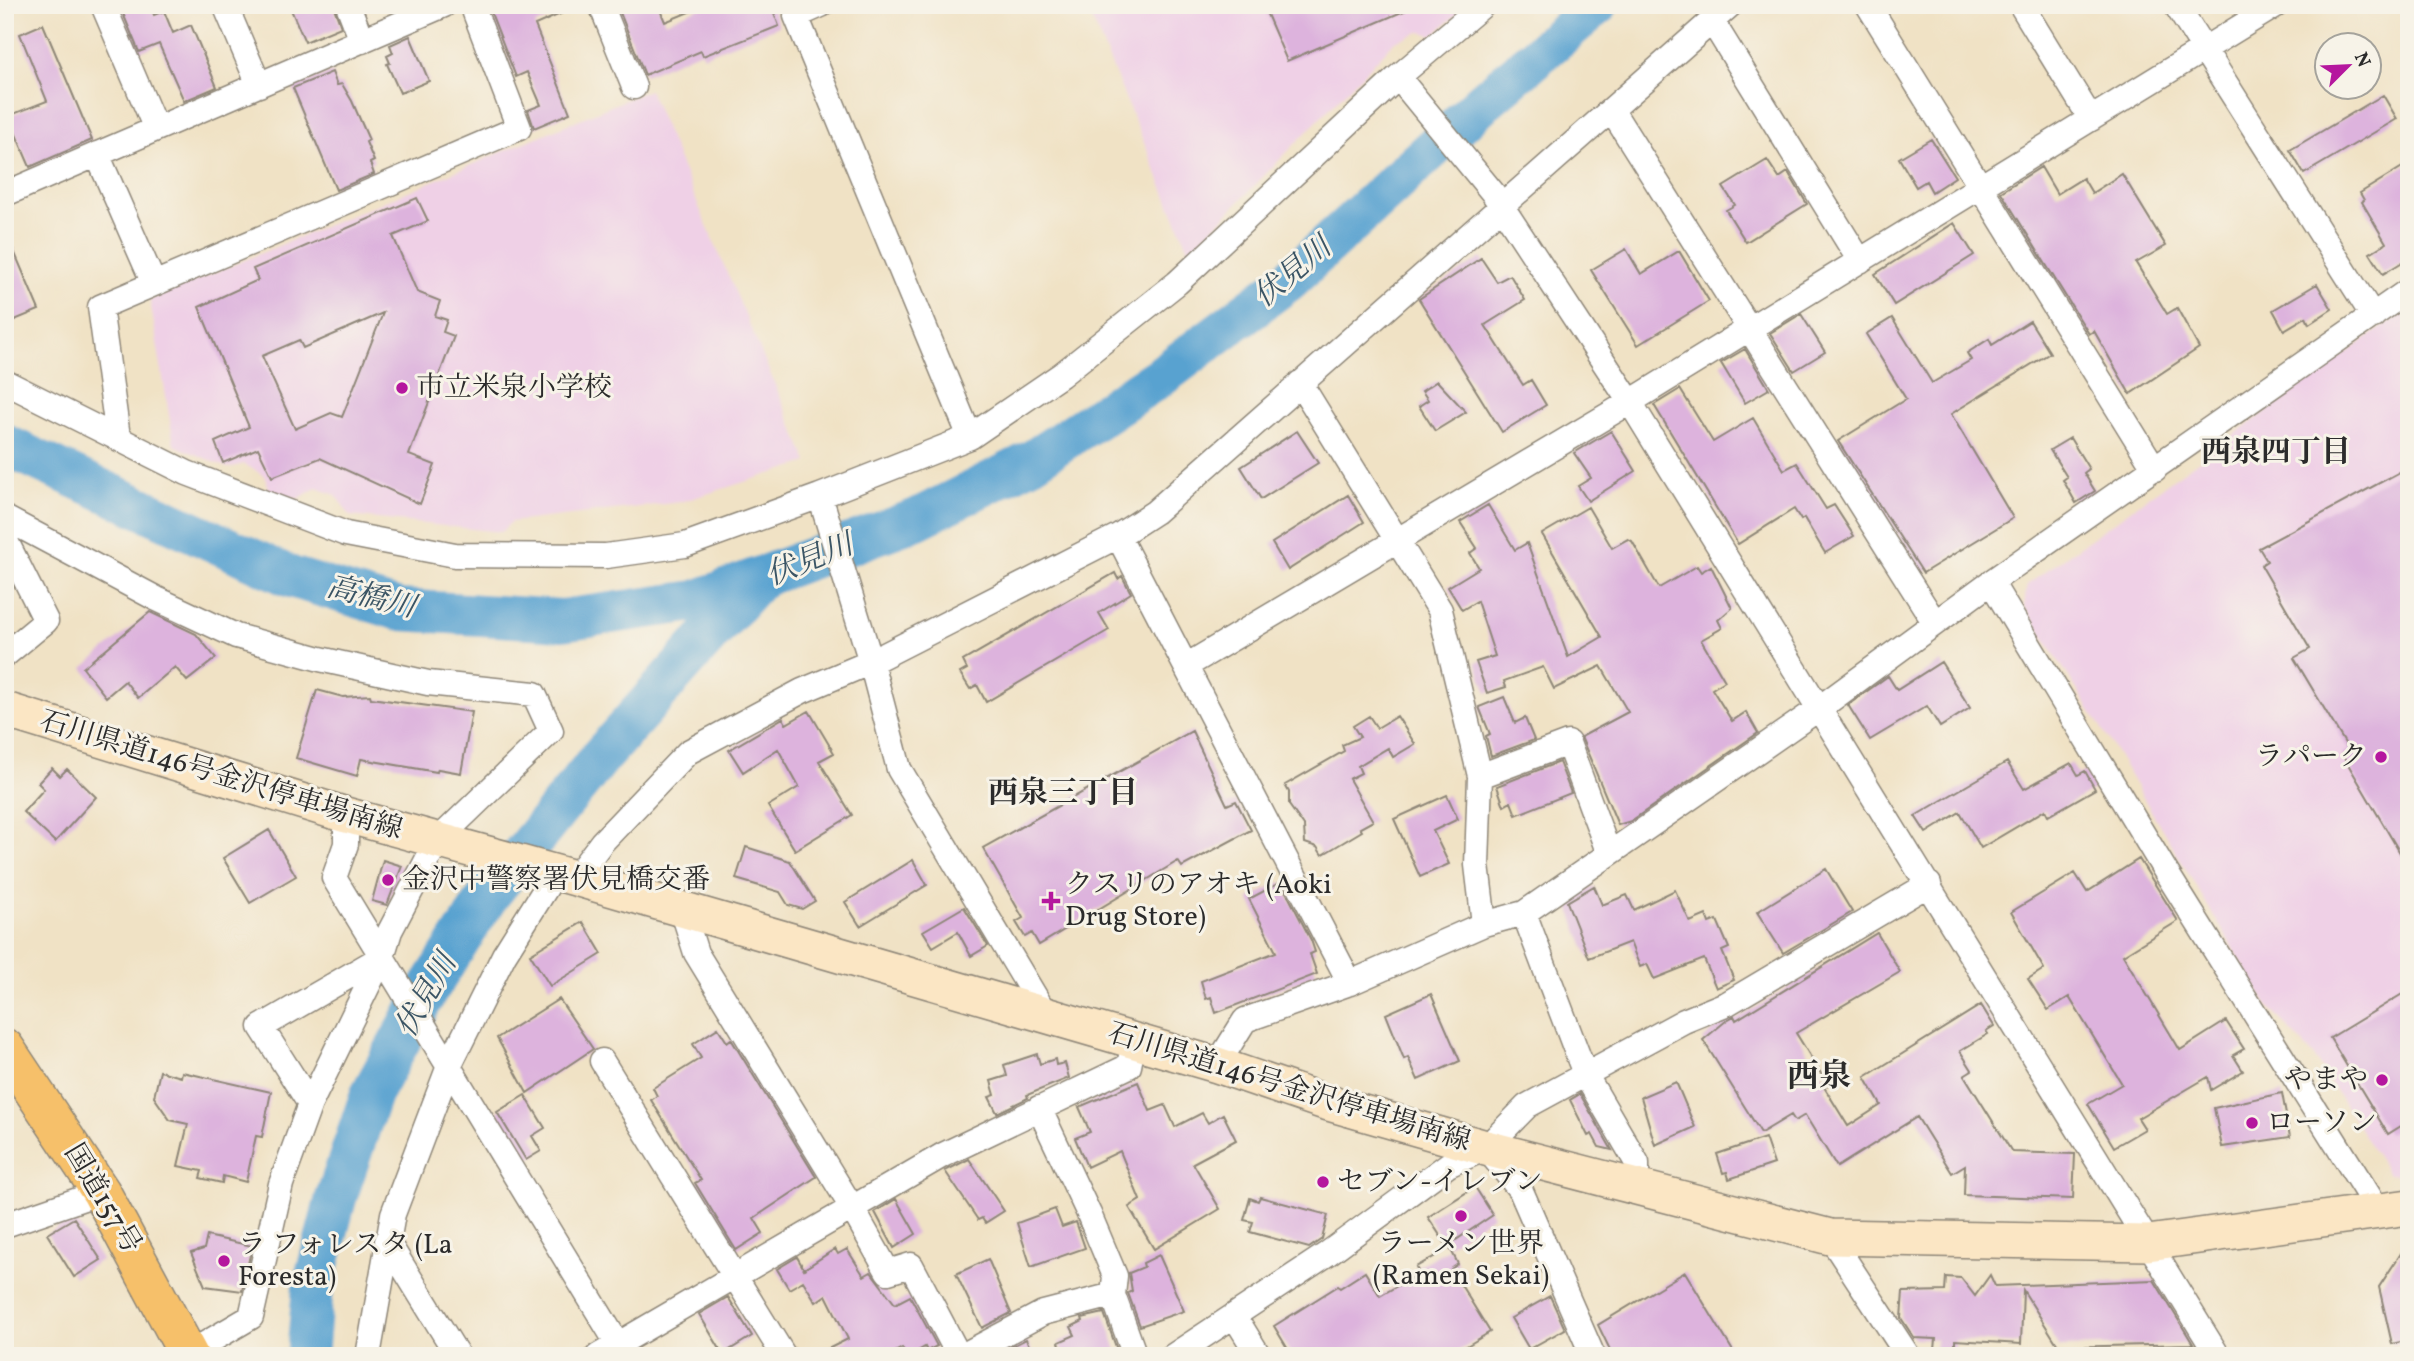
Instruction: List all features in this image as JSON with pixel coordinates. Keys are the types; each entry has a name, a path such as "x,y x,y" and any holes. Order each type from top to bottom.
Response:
{"highway":[{"name":"国道157号","path":"5,1048 102,1192 189,1355"}],"main road":[{"name":"石川県道146号金沢停車場南線","path":"5,710 346,815 566,875 1217,1065 1325,1102 1486,1148 1830,1237 2148,1243 2394,1210"}],"street":[{"path":"103,5 156,130"},
{"path":"225,5 259,85"},
{"path":"348,5 362,41"},
{"path":"5,194 444,5"},
{"path":"118,438 100,307 519,128 472,5"},
{"path":"601,5 634,87"},
{"path":"821,5 793,11 970,437"},
{"path":"5,382 187,472 346,534 455,555 606,556 685,545 821,504 970,437 1061,375 1177,283 1403,83 1483,5"},
{"path":"1868,5 2155,469"},
{"path":"2021,5 2091,119"},
{"path":"2176,5 2373,316"},
{"path":"1186,666 1630,402 2276,5"},
{"path":"368,1356 393,1214 449,1066 504,955 566,875 602,842 688,752 802,691 1118,536 1155,512 1300,383 1498,200 1612,111 1721,13 1860,261"},
{"path":"1403,83 1498,200 1630,402 2218,1356"},
{"path":"1612,111 1935,624"},
{"path":"97,154 154,284"},
{"path":"1217,1065 1245,1020 1350,983 1484,924 1524,913 1821,708 1991,582 2409,290"},
{"path":"1300,383 1440,610 1480,776 1477,865 1484,924"},
{"path":"821,504 870,657 899,769 1046,1015"},
{"path":"5,519 157,599 236,636 320,659 428,683 534,694 551,731 437,841 390,931 385,964 310,1104 281,1184 251,1317 189,1355"},
{"path":"1118,536 1350,983"},
{"path":"5,539 46,621 5,655"},
{"path":"1991,582 2166,872 2394,1210"},
{"path":"1480,776 1568,743 1609,854"},
{"path":"346,815 346,844 334,878 449,1066 614,1352 733,1276 851,1206 943,1155 1129,1066 1134,1041"},
{"path":"1172,1356 1235,1317 1448,1165 1486,1148 1527,1106 1684,1021 1728,1003 1929,884"},
{"path":"682,909 696,954 851,1206 888,1272 911,1265 960,1356 1043,1313 1113,1295"},
{"path":"1524,913 1585,1074 1637,1163 1637,1187"},
{"path":"310,1104 261,1027 385,964"},
{"path":"602,1061 784,1356"},
{"path":"1039,1108 1090,1214 1115,1276 1113,1295 1135,1356"},
{"path":"1486,1148 1521,1191 1593,1356"},
{"path":"5,1225 102,1192"},
{"path":"1830,1237 1908,1356"},
{"path":"387,1241 458,1356"},
{"path":"1235,1317 1259,1356"}],"shaded area":[{"path":"1086,5 1468,5 1433,35 1420,32 1395,41 1190,252"},
{"path":"649,90 808,462 681,502 511,522 501,532 350,516 336,495 316,488 298,499 269,493 265,476 244,464 228,468 174,445 150,300"},
{"path":"2409,308 2409,1173 2399,1175 2388,1174 2313,1055 2267,1005 2110,742 2024,606 2027,585"}],"building":[{"path":"136,5 150,5 154,15 164,11 173,33 191,25 217,87 184,101 159,44 139,52 122,11"},
{"path":"289,5 333,5 341,27 305,42"},
{"path":"488,5 581,5 535,25 570,113 534,128 528,110 541,105 527,72 516,77"},
{"path":"617,5 658,5 665,22 706,5 771,5 779,26 703,56 701,51 645,75"},
{"path":"1263,5 1418,5 1287,61"},
{"path":"43,24 92,140 30,167 8,116 47,101 20,34"},
{"path":"410,36 429,81 400,93 387,64 390,63 387,56 393,53 390,45"},
{"path":"332,72 337,85 342,84 352,101 369,140 366,142 374,161 370,163 374,174 336,190 293,88"},
{"path":"2382,96 2397,119 2304,174 2290,150 2371,102 2382,102"},
{"path":"1931,139 1955,177 1932,192 1926,181 1916,187 1899,158"},
{"path":"1767,160 1779,178 1788,172 1807,204 1746,242 1726,210 1735,205 1723,187"},
{"path":"2409,163 2409,258 2383,274 2370,253 2386,243 2362,202 2364,200 2360,193"},
{"path":"2041,167 2057,194 2083,178 2092,193 2122,174 2166,246 2136,263 2167,314 2177,308 2199,348 2130,394 2094,331 2089,334 2001,192"},
{"path":"417,198 428,221 393,236 417,292 440,301 435,316 447,320 443,332 454,336 409,455 435,465 420,504 320,458 272,477 258,448 223,463 215,442 249,427 199,307 258,280 253,269","holes":["383,313 342,417 331,413 295,429 262,356 299,340 303,348"]},
{"path":"1954,223 1974,255 1894,305 1875,274"},
{"path":"5,230 39,310 5,324"},
{"path":"1626,249 1641,274 1679,251 1709,301 1638,345 1591,270"},
{"path":"1481,258 1497,282 1510,275 1525,300 1485,325 1523,385 1531,380 1546,405 1502,432 1419,299"},
{"path":"2317,284 2332,309 2309,324 2306,317 2284,330 2273,310"},
{"path":"1801,314 1825,352 1794,371 1770,333"},
{"path":"1892,318 1932,383 1971,360 1967,353 1989,339 1992,345 2030,321 2050,353 1951,414 2013,518 1923,573 1838,441 1906,399 1866,334"},
{"path":"1745,349 1769,389 1745,403 1721,363"},
{"path":"1437,381 1466,412 1435,431 1419,406 1428,400 1422,391"},
{"path":"1680,389 1713,442 1753,418 1784,470 1797,463 1826,509 1834,505 1854,536 1825,553 1804,518 1801,520 1794,509 1738,544 1654,405"},
{"path":"1297,431 1318,463 1261,499 1241,467"},
{"path":"1611,431 1636,471 1588,501 1578,486 1591,478 1574,453"},
{"path":"2070,438 2089,469 2084,473 2095,491 2076,503 2063,480 2067,477 2050,450"},
{"name":"ラパーク","path":"2409,467 2409,868 2342,754 2349,750 2294,658 2310,649 2261,565 2267,561 2259,548"},
{"path":"1348,495 1364,522 1288,570 1272,543"},
{"path":"1488,505 1515,550 1527,543 1568,657 1602,637 1542,534 1588,507 1612,548 1628,539 1632,541 1659,588 1697,566 1701,572 1711,566 1732,608 1718,620 1722,628 1701,640 1725,681 1712,689 1732,721 1746,712 1758,733 1631,821 1618,825 1581,737 1628,712 1601,666 1554,689 1543,667 1504,681 1506,687 1487,693 1476,662 1495,656 1477,601 1462,610 1448,587 1479,568 1470,553 1477,548 1460,522"},
{"path":"1115,573 1118,579 1122,576 1131,593 1099,613 1109,630 986,702 977,685 970,689 960,673 967,669 963,661"},
{"path":"150,612 196,634 216,658 187,681 175,667 138,698 125,681 106,697 83,668"},
{"path":"1941,662 1970,708 1940,727 1927,706 1870,740 1848,705 1888,676 1897,690"},
{"path":"317,690 343,697 370,695 371,698 472,712 461,773 438,769 437,772 361,759 357,776 296,758"},
{"path":"1504,697 1515,723 1525,718 1534,740 1491,756 1486,736 1490,734 1479,707"},
{"path":"809,711 834,753 819,761 852,815 795,850 768,806 799,787 778,749 743,772 729,750 783,718 786,724"},
{"path":"1369,716 1377,728 1397,716 1415,744 1393,757 1388,748 1358,766 1361,773 1349,779 1373,821 1360,828 1362,831 1322,855 1317,847 1305,843 1304,826 1289,805 1289,792 1285,785 1344,751 1342,745 1360,737 1353,726"},
{"path":"1192,731 1227,805 1236,801 1251,830 1182,867 1178,861 1039,945 1032,933 1025,937 1016,922 1023,918 983,848"},
{"path":"1559,762 1571,793 1516,815 1511,802 1504,806 1497,786"},
{"path":"2007,762 2024,789 2071,763 2078,775 2085,771 2095,789 2048,816 2045,810 1981,848 1960,812 1926,833 1915,816"},
{"path":"52,768 60,776 67,769 96,797 55,842 23,812 44,789 38,783"},
{"path":"1447,795 1458,819 1433,831 1449,864 1420,877 1394,819"},
{"path":"269,830 296,876 250,903 223,858"},
{"path":"746,847 790,861 815,901 802,909 788,905 780,892 736,879"},
{"path":"2139,859 2178,921 2123,955 2180,1050 2226,1021 2244,1049 2233,1055 2243,1071 2211,1090 2208,1077 2138,1118 2145,1129 2114,1147 2088,1104 2122,1084 2069,997 2048,1010 2028,979 2044,969 2011,912 2075,873 2087,892"},
{"name":"金沢中警察署伏見橋交番","path":"383,860 402,866 387,905 372,901"},
{"path":"913,860 927,885 860,926 845,902"},
{"path":"1826,869 1852,912 1783,953 1757,912"},
{"path":"1281,882 1311,940 1315,952 1310,954 1317,974 1216,1013 1211,997 1206,999 1201,981 1276,952 1249,899"},
{"path":"1594,886 1602,905 1627,895 1634,910 1675,890 1690,922 1706,915 1709,923 1717,920 1729,948 1722,951 1734,980 1716,988 1704,959 1654,979 1647,964 1640,967 1630,942 1589,958 1567,902"},
{"path":"964,907 988,946 971,956 958,932 933,947 923,931"},
{"path":"583,922 602,954 550,986 530,954"},
{"path":"1877,933 1900,972 1796,1033 1828,1085 1824,1087 1848,1126 1881,1105 1865,1077 1981,1005 1994,1026 1986,1031 1988,1034 1960,1051 1972,1070 1964,1075 2012,1152 2075,1154 2073,1199 1964,1195 1965,1165 1952,1173 1917,1117 1837,1167 1805,1115 1795,1121 1791,1115 1761,1133 1703,1040 1727,1020 1734,1016 1736,1020"},
{"name":"やまや","path":"2409,990 2409,1121 2388,1134 2330,1038"},
{"path":"1431,994 1460,1061 1418,1080 1408,1057 1404,1059 1386,1014"},
{"path":"559,999 593,1049 527,1093 497,1038"},
{"path":"718,1028 727,1042 731,1039 816,1177 754,1218 763,1233 736,1250 695,1183 701,1180 651,1100 657,1096 653,1088 701,1058 693,1044"},
{"path":"1037,1054 1040,1064 1055,1059 1056,1065 1065,1063 1069,1078 1027,1095 1028,1098 997,1113 989,1097 995,1095 991,1081 1007,1076 1004,1065"},
{"path":"160,1071 181,1077 182,1072 271,1092 262,1137 256,1136 246,1182 223,1176 222,1183 200,1178 202,1171 178,1166 188,1124 170,1120 154,1097"},
{"path":"1138,1082 1150,1111 1165,1105 1175,1127 1202,1113 1208,1123 1223,1114 1236,1140 1193,1163 1220,1209 1154,1249 1129,1207 1140,1200 1120,1151 1087,1167 1075,1138 1090,1132 1079,1107"},
{"path":"1676,1082 1695,1127 1655,1145 1641,1097"},
{"name":"ローソン","path":"2282,1093 2290,1137 2222,1147 2214,1108"},
{"path":"1580,1094 1612,1150 1599,1147 1592,1134 1588,1136 1570,1100"},
{"path":"525,1095 545,1128 532,1136 541,1151 526,1160 497,1112"},
{"path":"1765,1138 1774,1164 1729,1179 1727,1172 1723,1173 1717,1154"},
{"path":"969,1159 1004,1211 985,1223 982,1218 978,1220 945,1171"},
{"name":"ラーメン世界 (Ramen Sekai)","path":"1475,1187 1493,1215 1447,1246 1428,1217"},
{"path":"1260,1197 1328,1215 1322,1239 1309,1248 1250,1232 1253,1222 1244,1220 1250,1198 1258,1201"},
{"path":"896,1199 916,1234 894,1248 875,1212"},
{"path":"1055,1209 1062,1227 1076,1222 1085,1248 1031,1267 1017,1223"},
{"path":"74,1218 101,1260 74,1277 47,1234"},
{"name":"ラ フォレスタ (La Foresta)","path":"207,1236 252,1246 242,1291 205,1286 191,1253 204,1249"},
{"path":"2409,1241 2409,1340 2392,1344 2379,1287"},
{"path":"1450,1248 1458,1264 1451,1269 1490,1332 1450,1356 1292,1356 1274,1326 1365,1272 1380,1296 1419,1273 1416,1267"},
{"path":"835,1249 838,1254 847,1249 864,1276 871,1272 895,1304 910,1296 937,1346 927,1351 925,1347 909,1356 902,1348 888,1356 814,1356 848,1339 826,1295 816,1302 803,1281 789,1289 777,1269 797,1257 804,1269"},
{"path":"1159,1255 1184,1311 1140,1326 1128,1293 1132,1291 1129,1273 1144,1267 1143,1263"},
{"path":"988,1259 1011,1313 982,1328 956,1274"},
{"path":"1685,1272 1736,1356 1613,1356 1598,1325"},
{"path":"1990,1275 1995,1286 2154,1280 2193,1344 2059,1347 2023,1290 2021,1344 1955,1340 1955,1351 1935,1350 1936,1339 1914,1338 1901,1318 1903,1292 1945,1291 1946,1277 1961,1278 1975,1296"},
{"path":"1550,1296 1565,1329 1529,1349 1511,1318"},
{"path":"728,1297 752,1336 723,1354 699,1314"},
{"path":"1104,1313 1117,1350 1104,1356 1064,1356 1059,1342 1075,1335 1071,1327 1083,1321 1082,1318"},
{"path":"1026,1339 1034,1356 997,1354"}],"waterway":[{"name":"伏見川","path":"5,445 291,577 400,610 562,620 696,601 917,519 1032,461 1164,374 1288,281 1483,102 1597,5"},
{"name":"伏見川","path":"307,1356 313,1287 336,1198 371,1094 426,993 489,895 602,755 758,580"}],"place":[{"name":"市立米泉小学校","path":"402,388"},
{"name":"ラパーク","path":"2381,757"},
{"name":"金沢中警察署伏見橋交番","path":"388,880"},
{"name":"クスリのアオキ (Aoki Drug Store)","path":"1051,901"},
{"name":"やまや","path":"2382,1080"},
{"name":"ローソン","path":"2252,1123"},
{"name":"セブン-イレブン","path":"1323,1182"},
{"name":"ラーメン世界 (Ramen Sekai)","path":"1461,1216"},
{"name":"ラ フォレスタ (La Foresta)","path":"224,1261"}],"district":[{"name":"西泉四丁目","path":"2276,453"},
{"name":"西泉三丁目","path":"1063,794"},
{"name":"西泉","path":"1819,1078"}],"water label":[{"name":"高橋川","path":"371,598"}]}
